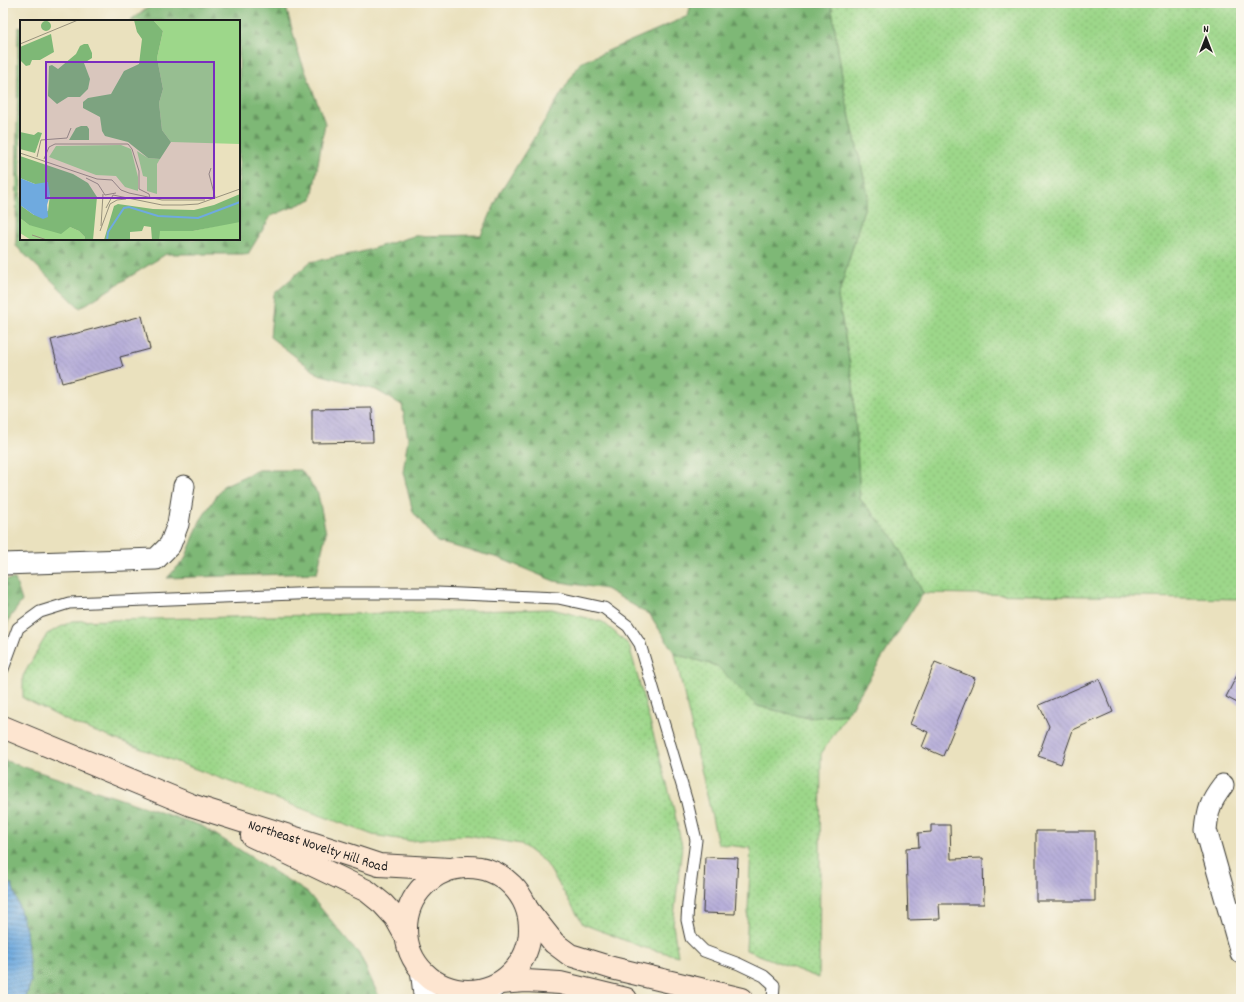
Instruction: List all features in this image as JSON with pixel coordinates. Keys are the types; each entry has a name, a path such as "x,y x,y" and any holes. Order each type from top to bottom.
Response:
{"main road":[{"name":"Northeast Novelty Hill Road","path":"3,727 191,805 379,865 450,869"},
{"name":"Northeast Novelty Hill Road","path":"191,805 222,822 367,891 383,904 395,917 405,935"},
{"path":"626,999 560,983 526,981 497,984 476,991 457,991 438,985 422,973 410,955 405,935 407,913 416,894 430,878 450,869 469,866 488,870 505,879 519,893 528,910 554,943 570,955 612,968 742,999"},
{"path":"497,984 510,976 521,962 528,946 531,928 528,910"}],"street":[{"path":"3,564 156,559 170,545 178,524 184,486"},
{"path":"1223,785 1212,799 1207,816 1206,830 1241,953"},
{"path":"422,973 425,999"},
{"path":"478,999 497,984"}],"lane":[{"path":"3,668 18,628 40,612 69,603 321,593 437,593 558,598 604,608 628,626 640,644 687,802 696,840 687,920 691,938 704,951 739,964 764,976 774,985 773,999"}],"green space":[{"path":"155,3 285,3 298,52 325,123 312,199 271,216 248,254 166,254 80,308 16,246 18,28 20,27 20,240 240,240 240,20 130,20"},
{"path":"691,3 831,3 845,96 868,195 838,297 853,383 860,499 894,538 923,593 847,714 808,718 757,706 717,666 675,654 650,615 606,589 554,581 499,558 437,542 413,512 403,472 408,438 402,405 376,390 318,374 270,337 274,294 310,262 361,252 414,236 481,235 500,193 580,63 688,16"},
{"path":"831,3 1241,3 1241,599 923,593 894,538 860,499 853,383 838,297 868,195 845,96"},
{"path":"258,470 301,470 318,494 326,533 317,573 167,578 185,559 200,521 223,486"},
{"path":"15,579 22,601 9,619 3,639 3,580"},
{"path":"552,609 603,622 629,645 674,810 682,846 673,925 678,956 642,947 583,924 546,863 521,844 467,835 411,841 373,835 72,723 23,698 23,676 47,634 72,621"},
{"path":"675,654 717,666 757,706 808,718 847,714 821,754 819,978 746,950 751,848 718,844"},
{"path":"3,760 202,826 308,893 360,955 380,999 25,999 31,982 12,884 3,885"}],"water":[{"path":"12,884 26,930 31,982 25,999 3,999 3,885"}],"building":[{"path":"142,316 150,349 120,357 123,367 62,383 51,340"},
{"path":"372,408 373,442 312,443 312,409"},
{"path":"935,662 975,678 943,756 922,747 928,732 910,724"},
{"path":"1241,667 1241,705 1226,697"},
{"path":"1099,679 1113,712 1073,730 1061,764 1038,756 1049,726 1039,705"},
{"path":"931,825 950,825 951,859 983,858 984,904 939,904 940,919 908,920 906,848 919,847 918,833 931,832"},
{"path":"1036,831 1095,831 1095,901 1036,901"},
{"path":"705,857 738,858 735,914 703,913"}]}
